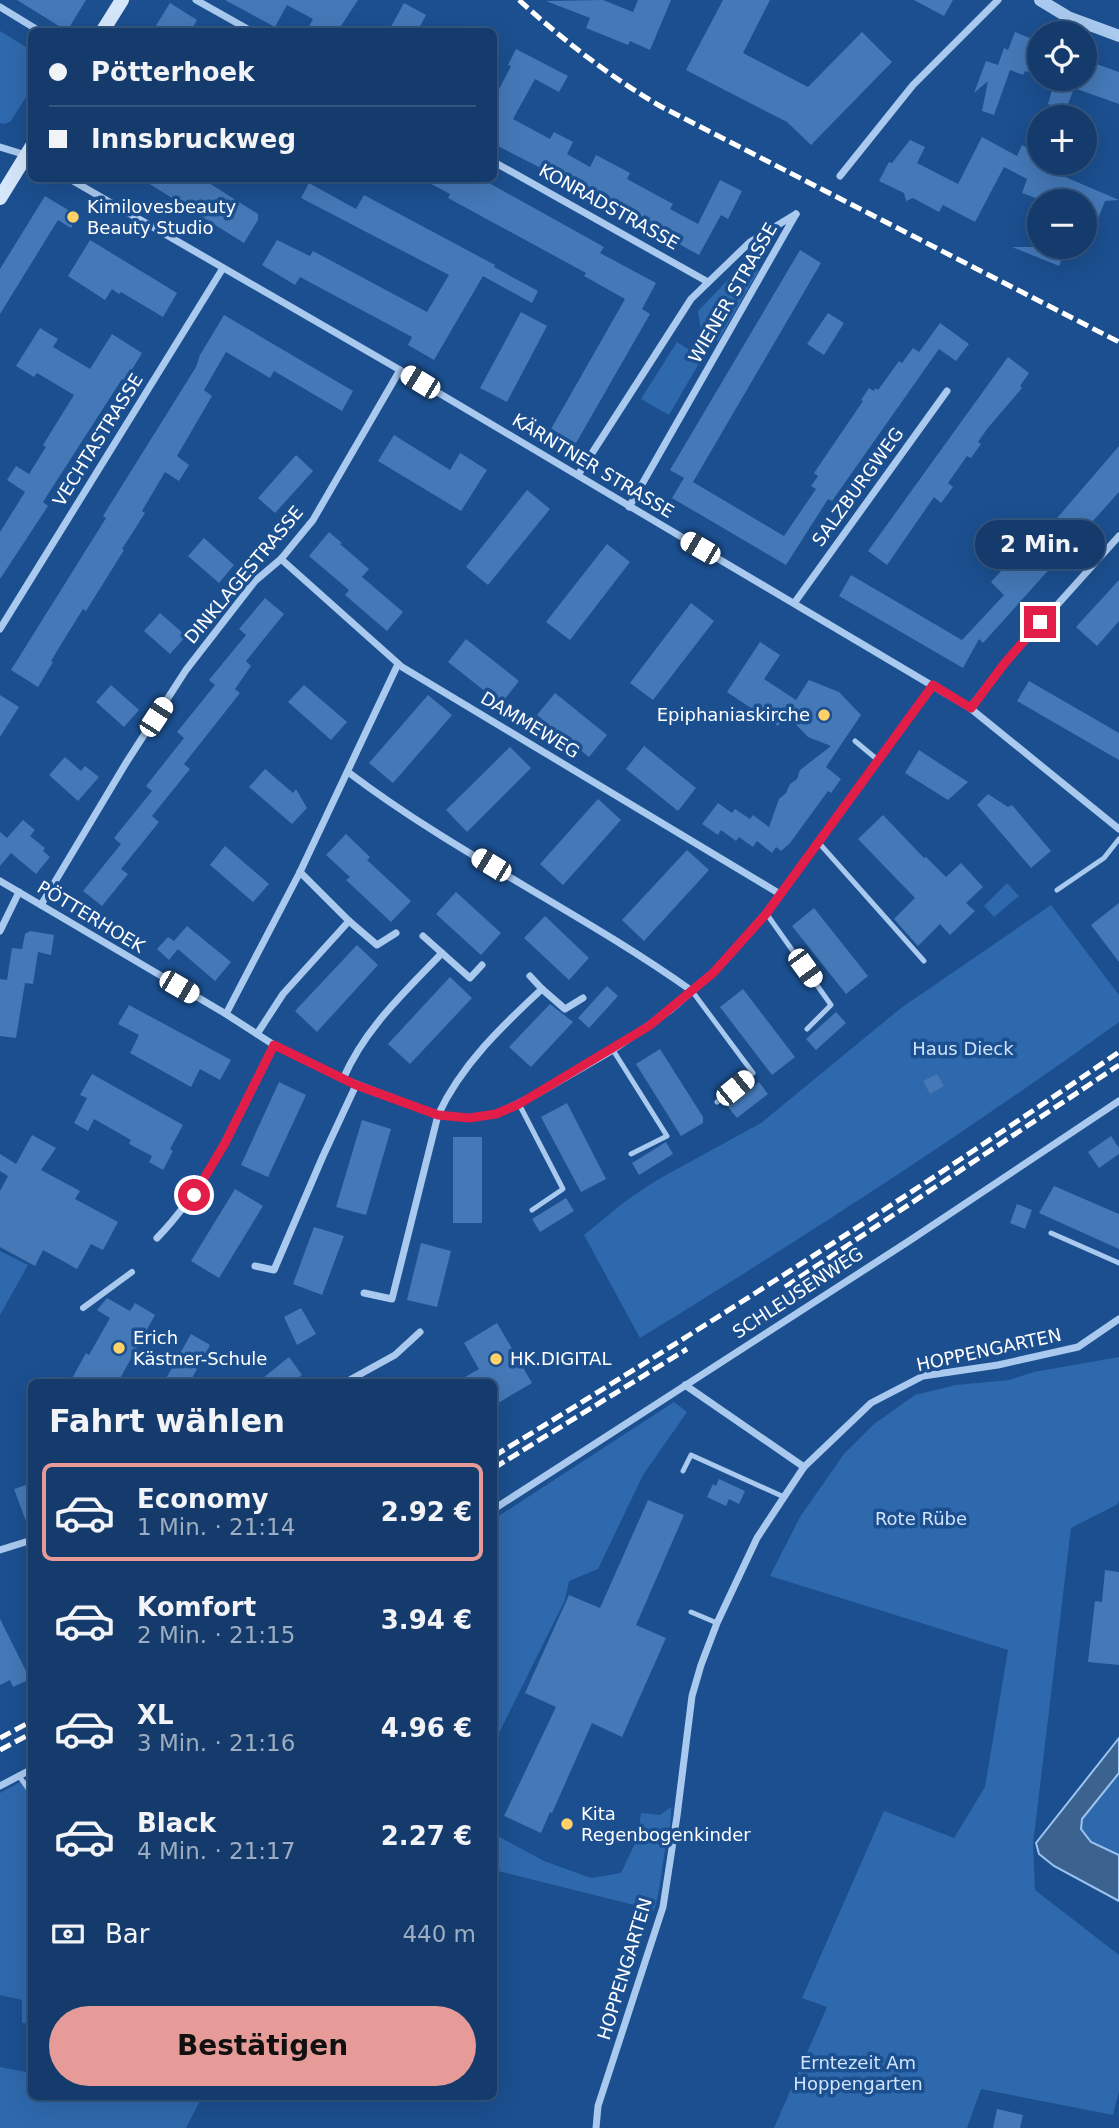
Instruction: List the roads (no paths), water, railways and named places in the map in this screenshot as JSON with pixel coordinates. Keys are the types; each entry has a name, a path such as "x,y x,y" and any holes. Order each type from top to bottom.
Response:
{"main road":[{"path":"104,28 122,0"},
{"path":"0,198 28,156"}],"street":[{"path":"196,0 246,28"},
{"path":"840,176 913,85 998,0"},
{"path":"1040,0 1068,17 1119,36"},
{"path":"0,7 34,28"},
{"path":"0,147 28,153"},
{"name":"KONRADSTRASSE","path":"497,164 666,256 708,282"},
{"name":"KÄRNTNER STRASSE","path":"75,182 400,370 971,708 1119,829"},
{"name":"WIENER STRASSE","path":"578,475 691,299 750,242 796,214 629,507"},
{"name":"VECHTASTRASSE","path":"0,629 223,268"},
{"name":"DINKLAGESTRASSE","path":"41,905 186,670 255,581 281,559 313,520 400,370"},
{"name":"SALZBURGWEG","path":"794,602 947,391"},
{"path":"971,708 1004,664 1119,536"},
{"name":"DAMMEWEG","path":"281,559 398,664 780,894"},
{"path":"226,1014 300,872 398,664"},
{"name":"PÖTTERHOEK","path":"0,881 274,1045 343,1079 438,1115 469,1118 496,1114 519,1104 613,1050 649,1026 713,973 766,914 933,685"},
{"path":"348,772 389,804 601,930 692,991"},
{"path":"300,872 377,945 396,933"},
{"path":"0,931 19,892"},
{"path":"257,1034 283,993 349,921"},
{"path":"423,936 470,978 482,965"},
{"path":"343,1079 359,1045 371,1029 442,953"},
{"path":"530,976 565,1009 583,998"},
{"path":"365,1293 392,1299 438,1115 448,1093 495,1033 542,989"},
{"path":"157,1238 194,1195 225,1143 274,1045"},
{"path":"255,1266 274,1270 356,1085"},
{"name":"SCHLEUSENWEG","path":"497,1507 909,1241 1119,1101"},
{"path":"83,1308 132,1272"},
{"name":"HOPPENGARTEN","path":"596,2128 598,2106 663,1907 692,1696 717,1623 757,1538 804,1468 871,1403 923,1376 998,1365 1078,1347 1119,1320"},
{"path":"351,1379 395,1355 419,1332"},
{"path":"685,1385 804,1468"},
{"path":"0,1550 28,1541"},
{"path":"0,1786 28,1771"}],"lane":[{"path":"855,741 879,761"},
{"path":"1057,890 1104,858 1119,839"},
{"path":"819,843 924,961"},
{"path":"766,914 831,1005 807,1029"},
{"path":"692,991 753,1073 717,1102"},
{"path":"613,1050 667,1136 631,1154"},
{"path":"519,1104 563,1189 532,1210"},
{"path":"1051,1233 1119,1263"},
{"path":"683,1471 691,1455 784,1497"},
{"path":"691,1612 717,1623"},
{"path":"19,1776 28,1788"}],"railway":[{"path":"519,0 587,57 660,106 1119,342"},
{"path":"497,1454 809,1258 1119,1052"},
{"path":"785,1287 1119,1065"},
{"path":"497,1466 687,1349"},
{"path":"0,1738 28,1723"},
{"path":"0,1750 28,1735"}],"place":[{"name":"Kimilovesbeauty Beauty Studio","path":"73,217"},
{"name":"Epiphaniaskirche","path":"824,715"},
{"name":"Erich Kästner-Schule","path":"119,1348"},
{"name":"HK.DIGITAL","path":"496,1359"},
{"name":"Kita Regenbogenkinder","path":"567,1824"}],"park label":[{"name":"Haus Dieck","path":"963,1049"},
{"name":"Rote Rübe","path":"921,1519"},
{"name":"Erntezeit Am Hoppengarten","path":"858,2073"}]}
